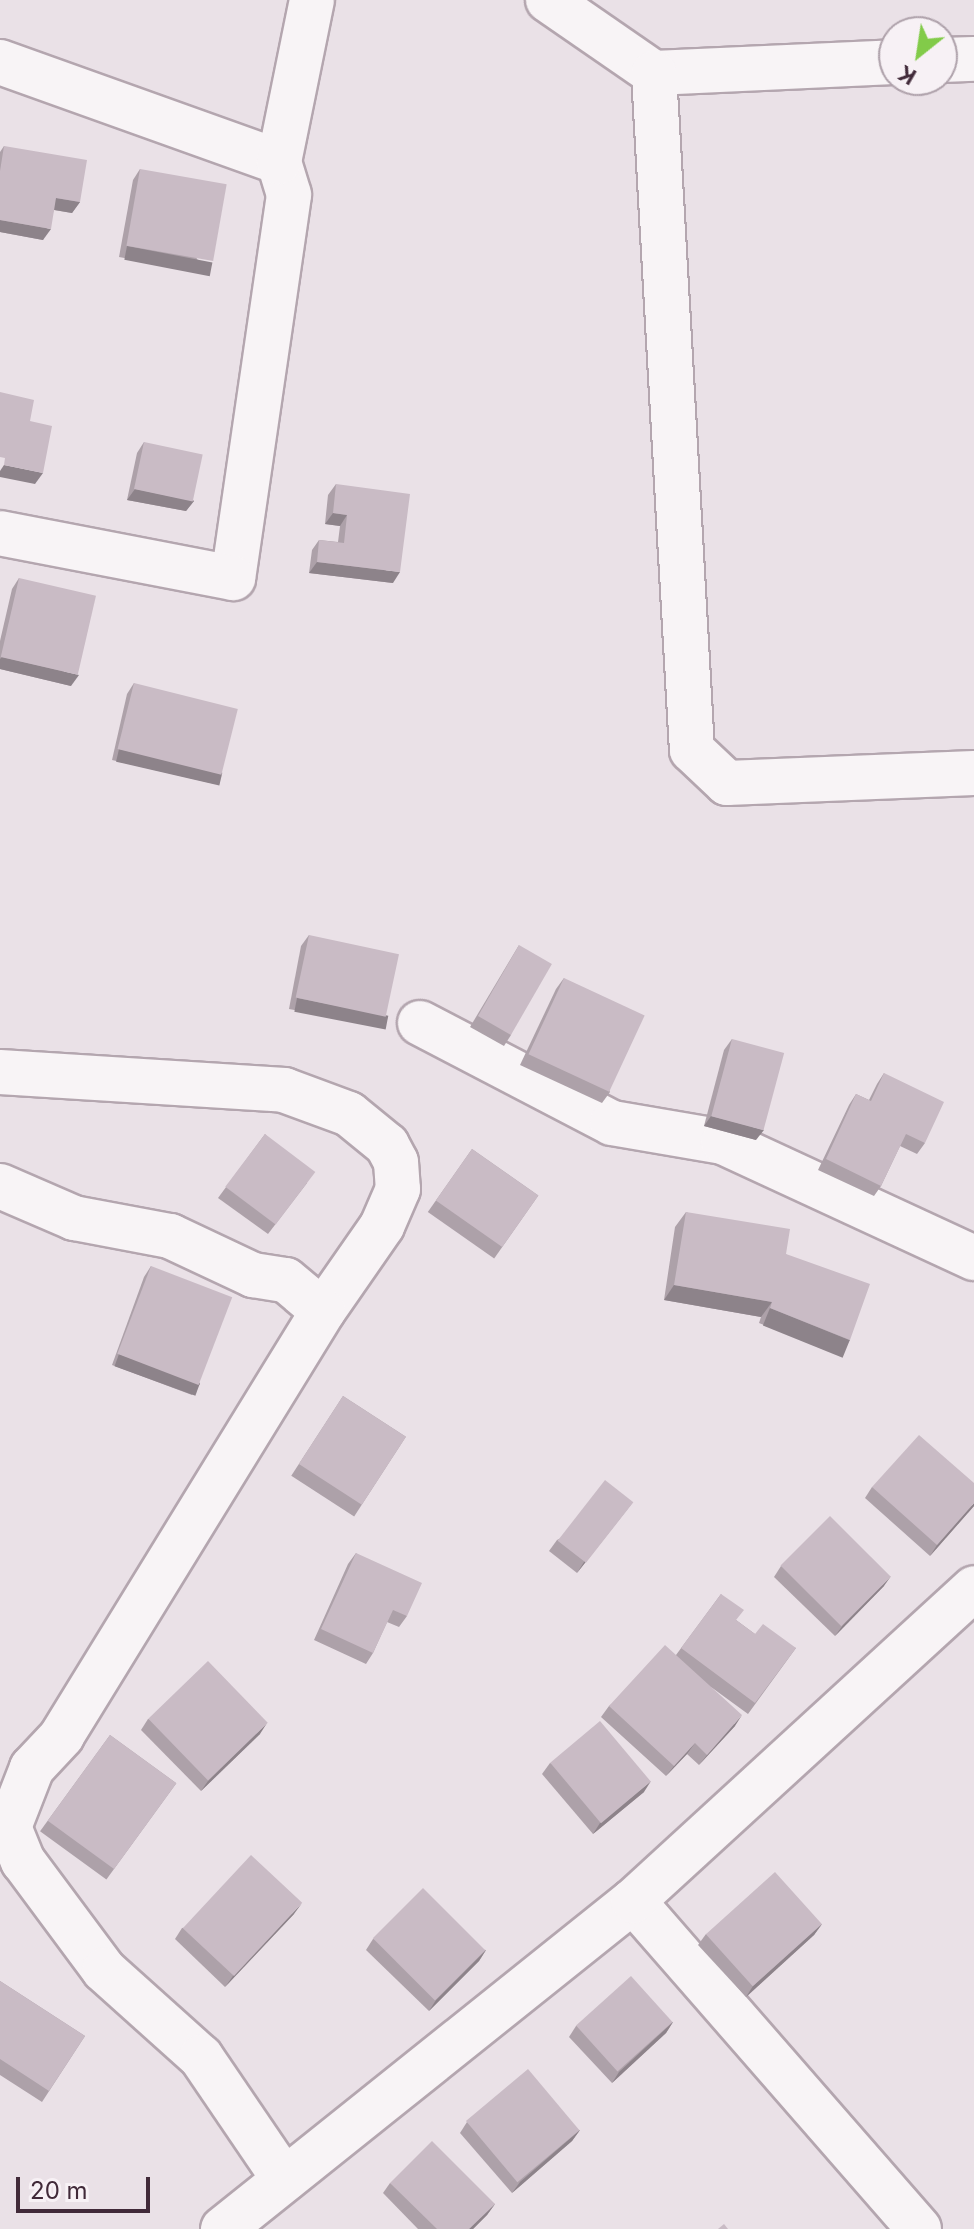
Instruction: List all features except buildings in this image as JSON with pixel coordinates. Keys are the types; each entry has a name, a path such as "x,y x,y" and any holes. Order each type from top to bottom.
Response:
{"street":[{"path":"0,533 233,578 289,195 279,162 312,0"},
{"path":"548,0 654,73 878,63"},
{"path":"0,62 279,162"},
{"path":"654,73 692,750 727,783 974,773"},
{"path":"420,1023 612,1123 723,1142 974,1258"},
{"path":"0,1072 284,1090 330,1103 365,1125 396,1162 398,1189 382,1226 323,1311 62,1736 32,1768 9,1827 23,1861 104,1970 201,2057 284,2179"},
{"path":"0,1186 74,1218 170,1236 253,1275 286,1280 323,1311"},
{"path":"223,2229 633,1901 974,1588"},
{"path":"633,1901 919,2229"}]}
